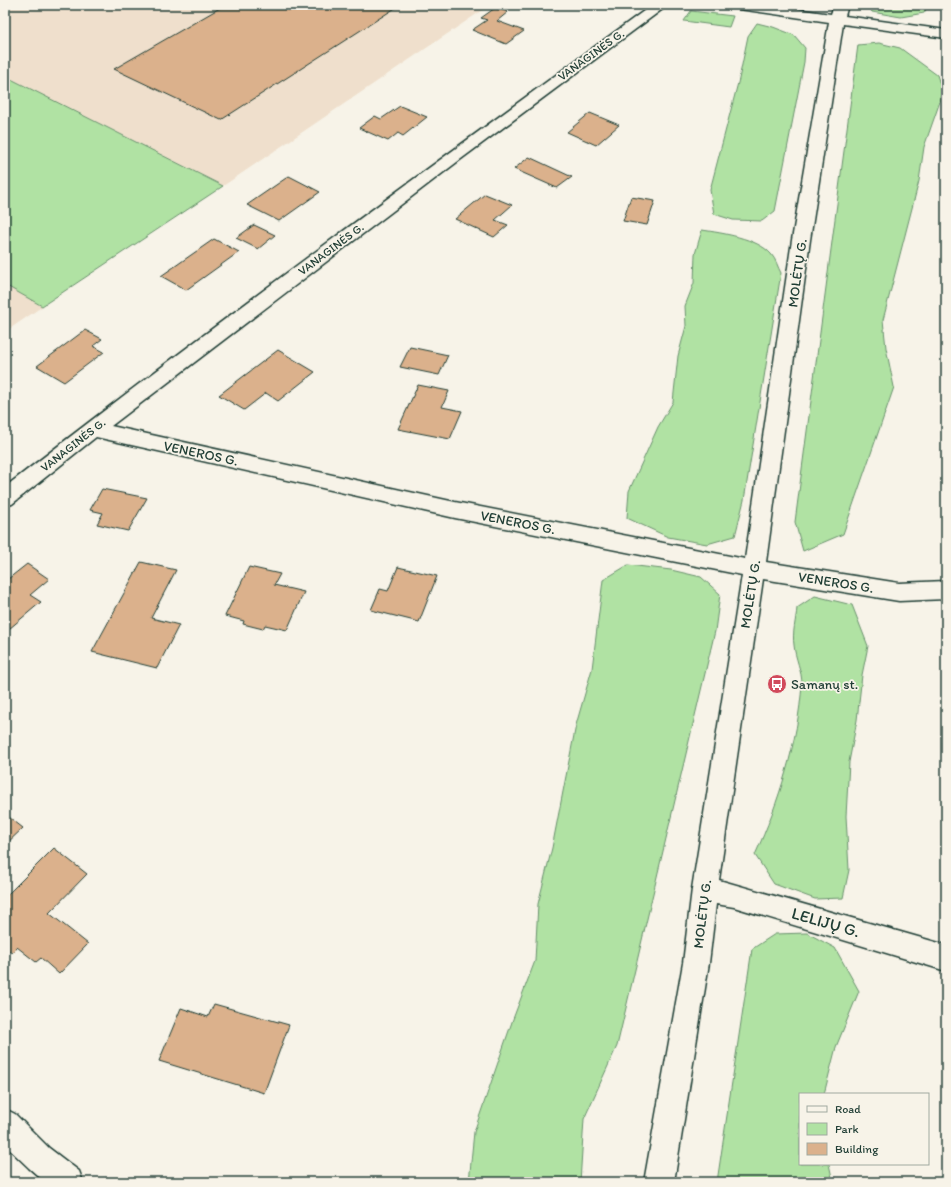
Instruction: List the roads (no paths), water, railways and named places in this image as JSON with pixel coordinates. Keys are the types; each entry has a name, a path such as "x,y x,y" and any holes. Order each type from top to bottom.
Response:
{"street":[{"name":"VANAGINĖS G.","path":"5,498 93,429 438,168 661,5"},
{"path":"739,5 839,12 946,34"},
{"name":"MOLĖTŲ G.","path":"659,1182 696,963 705,889 754,569 801,240 839,12"},
{"name":"VENEROS G.","path":"93,429 455,510 754,569 899,592 946,590"},
{"name":"LELIJŲ G.","path":"705,889 734,895 946,958"},
{"path":"5,1124 39,1158 68,1182"}],"place":[{"name":"Samanų st.","path":"777,684"}]}
